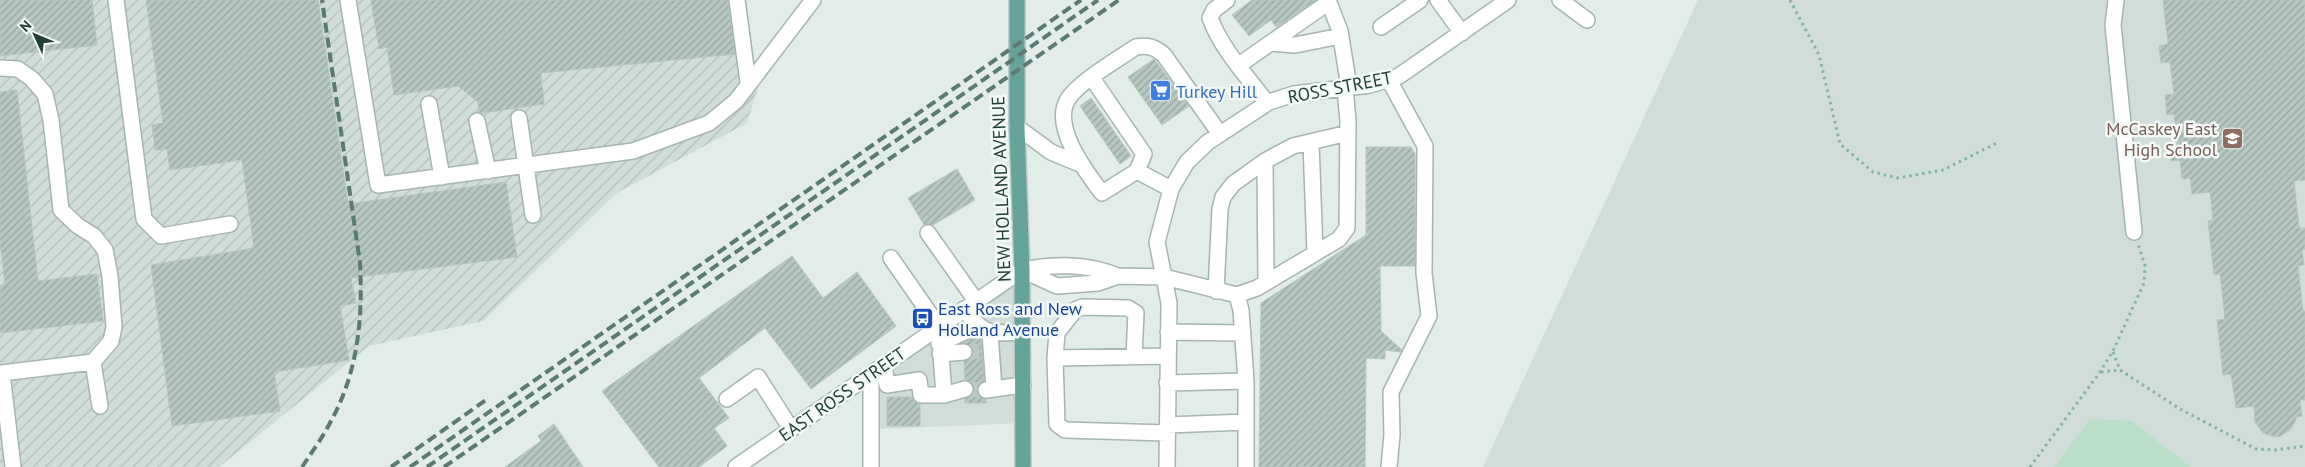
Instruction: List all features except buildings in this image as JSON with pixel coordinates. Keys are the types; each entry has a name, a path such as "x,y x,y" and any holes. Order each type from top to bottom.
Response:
{"main road":[{"name":"NEW HOLLAND AVENUE","path":"1017,0 1017,127 1023,332 1023,467"}],"street":[{"path":"116,0 144,219 161,236 230,224"},
{"path":"348,0 378,185 633,151 709,123 736,101 748,82 813,0"},
{"path":"737,0 748,82"},
{"path":"1227,0 1214,10 1210,18 1218,38 1267,103"},
{"path":"1381,27 1420,0"},
{"path":"1438,0 1462,33"},
{"name":"ROSS STREET","path":"1167,467 1168,293 1157,242 1171,189 1187,162 1197,151 1220,134 1267,103 1294,94 1389,80 1413,68 1508,0"},
{"path":"1560,0 1587,20"},
{"path":"2116,0 2113,25 2134,232"},
{"path":"1022,270 1051,264 1098,268 1118,276 1164,277 1237,295 1246,293 1339,239 1347,228 1347,87 1341,36 1328,1 1239,65"},
{"path":"1270,44 1295,44 1341,36"},
{"path":"1092,78 1144,154 1137,171 1102,193 1080,164 1064,124 1064,111 1068,99 1078,88 1092,78 1136,47 1144,45 1156,48 1164,55 1220,134"},
{"path":"0,68 18,69 32,79 45,94 51,120 61,210 78,226 94,236 105,250 110,276 114,327 111,341 93,362 1,373 13,467"},
{"path":"1389,80 1425,146 1424,272 1428,316 1391,392 1392,435 1389,467"},
{"path":"430,104 442,176"},
{"path":"519,118 533,215"},
{"path":"478,121 488,171"},
{"path":"1017,127 1051,152 1080,164"},
{"path":"1216,291 1220,209 1223,197 1232,184 1265,161 1293,146 1348,133"},
{"path":"1311,142 1315,253"},
{"path":"1265,161 1266,282"},
{"path":"1137,171 1171,189"},
{"path":"928,233 984,330 992,392 1023,386"},
{"path":"891,258 938,327 944,395"},
{"path":"1022,270 1057,286 1098,284 1118,276"},
{"name":"EAST ROSS STREET","path":"736,467 1022,270"},
{"path":"1237,295 1241,310 1246,381 1246,467"},
{"path":"1134,357 1136,313 1128,308 1082,307 1075,310 1057,332 1055,358 1057,424 1065,430 1167,429 1246,422"},
{"path":"940,349 984,330 1023,332"},
{"path":"1168,332 1243,333"},
{"path":"940,349 964,352"},
{"path":"1055,358 1168,356"},
{"path":"93,362 100,406"},
{"path":"884,364 887,385 919,380 921,395 944,395 953,400 965,393"},
{"path":"871,374 871,467"},
{"path":"727,399 758,378 791,429"},
{"path":"1167,382 1246,381"}],"path":[{"path":"1790,0 1820,55 1840,144 1874,172 1898,178 1944,170 1997,143"},
{"path":"2030,467 2100,372 2113,351 2144,283 2145,265 2134,232"},
{"path":"2113,351 2120,370 2180,409 2256,449 2275,450 2305,446"},
{"path":"2100,372 2120,370"}],"shaded area":[{"path":"0,0 746,0 758,88 747,123 617,193 483,321 369,346 219,467 0,467"},
{"path":"1698,0 2305,0 2305,467 1483,467"},
{"path":"1022,270 1023,423 878,429 871,374"}],"green space":[{"path":"2090,419 2132,421 2190,467 2054,467"}],"tunnel":[{"path":"964,352 985,351"},
{"path":"965,389 986,390"}],"railway":[{"path":"302,467 328,427 347,383 357,344 361,304 360,263 322,0"},
{"path":"410,467 1081,0"},
{"path":"427,467 1098,0"},
{"path":"444,467 1119,0"},
{"path":"391,467 486,400"}],"place":[{"name":"Turkey Hill","path":"1160,91"},
{"name":"McCaskey East High School","path":"2233,138"},
{"name":"East Ross and New Holland Avenue","path":"922,318"}]}
